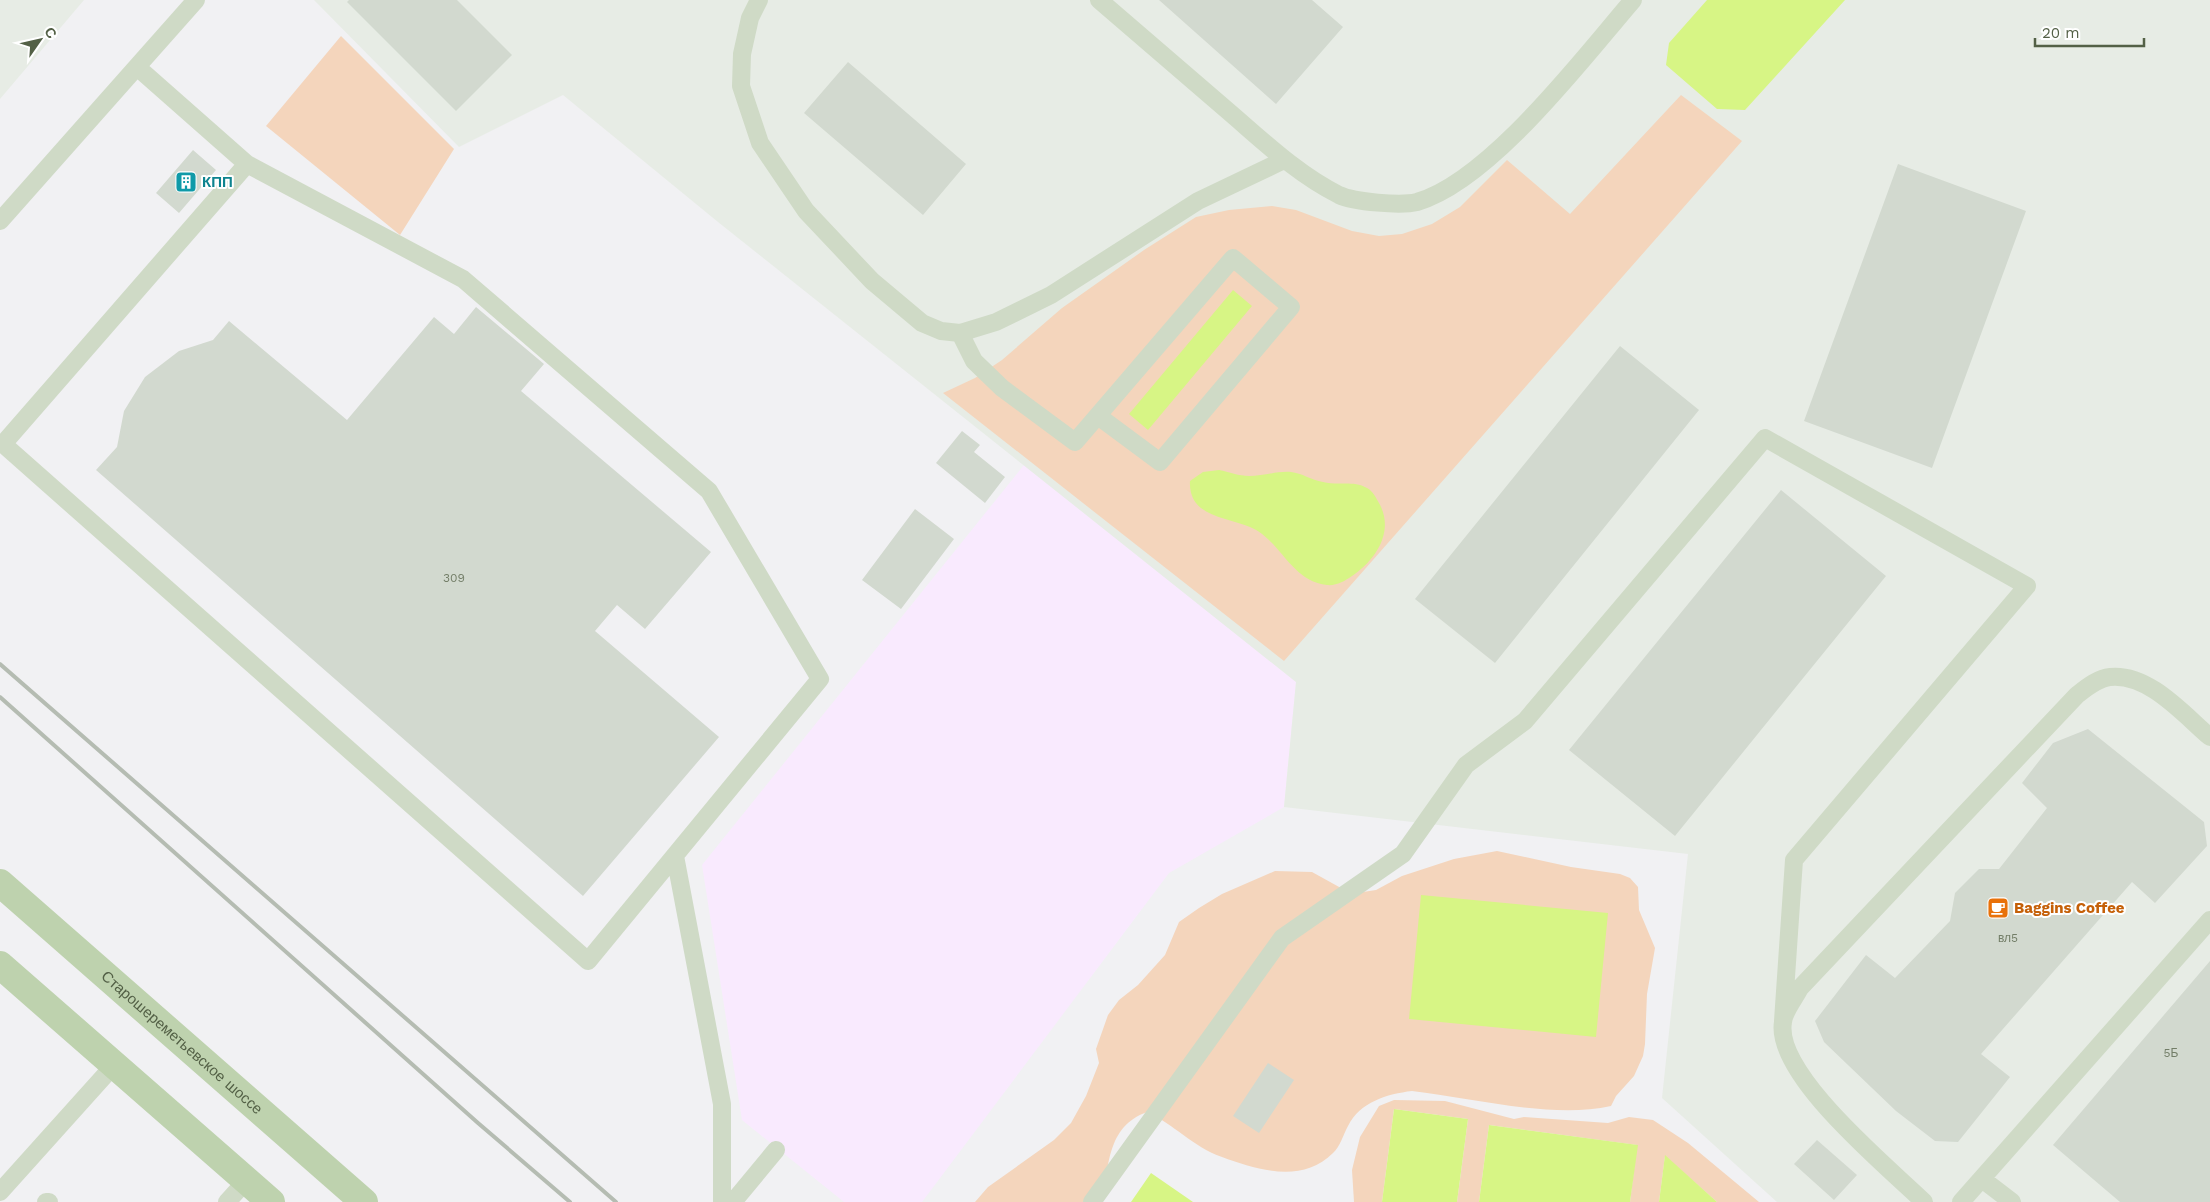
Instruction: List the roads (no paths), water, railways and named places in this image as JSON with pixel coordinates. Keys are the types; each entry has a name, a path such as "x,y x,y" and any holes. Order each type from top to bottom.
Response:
{"main road":[{"name":"Старошереметьевское шоссе","path":"0,883 364,1202"},
{"path":"0,965 271,1202"}],"lane":[{"path":"0,221 196,0"},
{"path":"759,0 750,18 742,54 741,86 760,143 806,211 872,281 922,323 941,331 960,333 996,322 1051,295 1198,201 1284,160"},
{"path":"1099,0 1284,160 1340,196 1388,204 1417,202 1450,186 1493,154 1549,98 1632,0"},
{"path":"137,68 247,164 463,279 709,491 820,679 588,961 2,444 247,164"},
{"path":"960,333 974,361 1002,388 1075,442 1233,258 1291,307 1160,462 1098,416"},
{"path":"1092,1202 1282,938 1403,854 1466,766 1525,721 1766,438 2027,586 1794,860 1783,1022 1784,1046 1814,1095 1924,1202"},
{"path":"1783,1022 1800,988 2070,702 2096,682 2110,677 2135,680 2158,693 2210,737"},
{"path":"675,856 722,1104 722,1202"},
{"path":"1961,1202 2210,920"},
{"path":"0,1192 115,1064"},
{"path":"733,1202 776,1150"},
{"path":"1982,1179 2012,1202"},
{"path":"227,1202 246,1181"}],"railway":[{"path":"0,664 616,1202"},
{"path":"0,697 478,1123 570,1202"}],"place":[{"name":"КПП","path":"186,182"},
{"name":"Baggins Coffee","path":"1998,908"}]}
